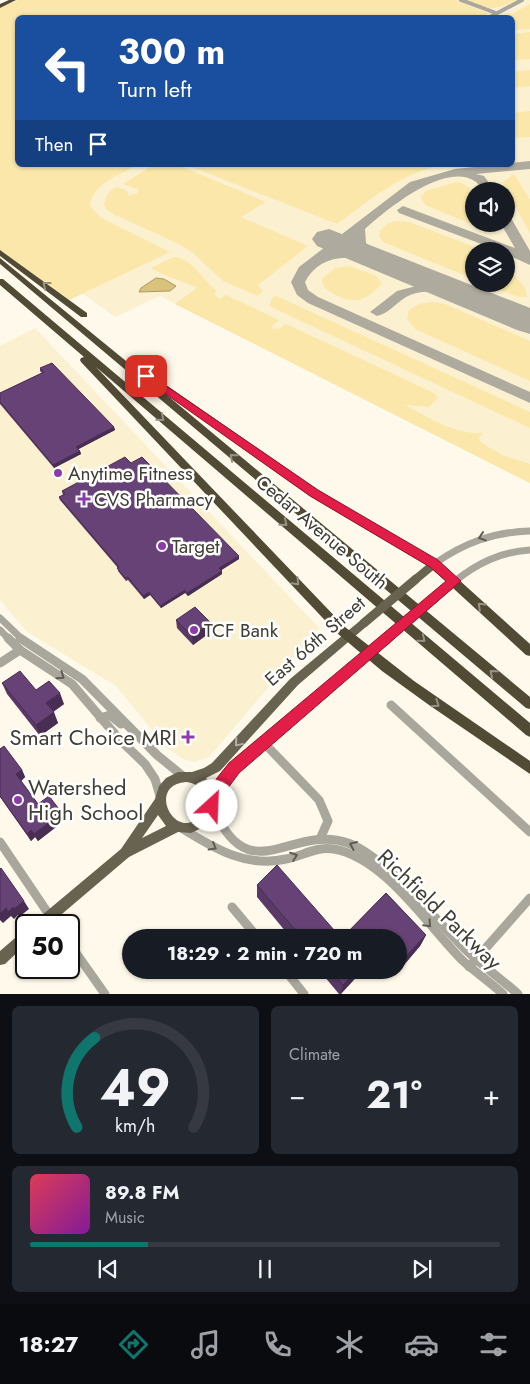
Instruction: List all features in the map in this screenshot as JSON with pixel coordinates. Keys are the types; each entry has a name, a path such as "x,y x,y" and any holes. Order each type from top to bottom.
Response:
{"highway":[{"path":"0,6 13,0"},
{"path":"0,252 84,315"},
{"name":"Cedar Avenue South","path":"0,260 530,704"},
{"name":"Cedar Avenue South","path":"0,281 530,731"},
{"path":"60,311 160,386 314,493 434,564 530,651"},
{"path":"43,318 348,636 407,684 530,768"}],"main road":[{"name":"East 66th Street","path":"188,777 206,773 216,767 294,682 434,564"},
{"path":"125,853 179,828 190,828 204,820 228,775 454,581"},
{"path":"59,914 125,853 169,783 188,777 206,785 212,803"},
{"path":"160,799 163,817 179,828"},
{"path":"0,960 15,946"}],"street":[{"path":"461,0 496,13"},
{"path":"493,15 522,0"},
{"name":"East 66th Street","path":"434,564 451,551 478,538 505,532 530,531"},
{"path":"454,581 475,564 494,555 530,550"},
{"path":"0,618 20,639 81,678 164,763 188,777"},
{"path":"0,630 20,650 64,678 152,772 160,799"},
{"path":"0,663 20,650"},
{"path":"391,704 530,832"},
{"path":"100,718 110,715 141,739"},
{"path":"264,743 319,800 328,822 320,839"},
{"name":"Richfield Parkway","path":"212,803 222,830 238,846 250,850 280,850 320,839 340,840 356,845 374,856 477,959 518,994"},
{"name":"Richfield Parkway","path":"179,828 229,856 247,862 270,863 316,850 334,849 356,857 381,875 470,967 503,994"},
{"path":"0,842 49,914"},
{"path":"470,967 530,898"},
{"path":"232,907 250,929"},
{"path":"80,959 105,994"},
{"path":"292,979 304,994"}],"shaded area":[{"path":"18,0 387,0 386,4 388,0 456,0 488,13 486,15 15,15 15,167 133,167 101,186 95,192 90,206 101,218 170,252 69,300 0,250 0,8"},
{"path":"59,0 530,0 530,483 160,296 115,317 0,234 0,24 15,18 15,167 515,167 515,15 22,15"},
{"path":"465,0 517,0 491,8"},
{"path":"530,4 530,29 515,30 515,15 510,15"},
{"path":"530,32 530,59 515,60 515,34"},
{"path":"530,70 530,86 515,88 515,72"},
{"path":"530,111 530,137 515,138 515,113"},
{"path":"150,167 183,167 266,202 241,217 308,246 258,285 263,291 258,296 223,281 193,253 181,245 115,215 106,209 104,205 108,193 115,188 118,187 127,191 129,196 138,193 138,189 123,184"},
{"path":"192,167 436,167 414,174 387,188 337,224"},
{"path":"514,174 530,200 530,233 515,206 515,182 503,182"},
{"path":"457,182 464,184 465,222 425,205 421,197 426,191"},
{"path":"396,221 409,222 465,243 465,275 383,242 379,236 380,231 387,224"},
{"path":"174,257 186,261 192,266 217,291 214,294 219,299 226,295 279,320 272,326 274,329 279,329 286,324 434,393 438,398 429,407 405,405 452,428 472,433 483,433 479,437 480,442 502,455 530,464 530,483 175,304 197,288 151,268"},
{"path":"349,266 375,275 382,284 368,296 358,300 340,297 323,286 322,279 335,268"},
{"path":"515,276 525,288 527,297 518,297 505,292 515,292"},
{"path":"156,278 164,279 176,286 170,291 139,292 141,288"},
{"path":"274,295 530,412 530,428 269,306"},
{"path":"434,302 445,304 530,341 530,381 415,329 407,319 409,310 419,304"},
{"path":"35,328 319,628 209,757 195,762 183,759 166,747 116,686 27,632 0,600 0,346"}],"building":[{"path":"52,363 114,427 76,447 80,451 53,465 0,402 0,393 44,372 40,368"},
{"name":"Target","path":"125,457 131,463 142,457 239,556 219,568 222,571 187,593 185,590 160,606 149,592 143,596 128,577 125,578 117,568 119,567 59,497 65,494 62,491"},
{"path":"195,607 211,623 192,636 176,620"},
{"path":"20,671 36,690 49,681 60,693 46,703 54,712 36,725 2,683"},
{"name":"Watershed High School","path":"4,746 22,770 16,774 38,804 49,796 62,813 34,834 31,830 27,834 0,796 0,749"},
{"path":"277,865 333,929 294,929 257,885"},
{"path":"0,869 24,901 8,912 6,908 0,913"},
{"path":"386,893 426,935 407,955 407,929 351,929"},
{"path":"338,979 349,979 343,985"}],"taxiway":[{"path":"515,167 530,165"},
{"path":"361,226 414,185 455,173 511,167"},
{"path":"462,174 480,179 482,182"},
{"path":"403,210 527,257"},
{"path":"322,258 349,254 375,258 362,247 357,239 361,226"},
{"path":"361,226 304,270 298,282 302,292 313,300 530,398"},
{"path":"512,232 527,257"},
{"path":"527,257 529,261"},
{"path":"377,312 402,294 424,288 436,288 478,301"}],"runway":[{"path":"329,239 530,322"}],"place":[{"name":"Anytime Fitness","path":"58,473"},
{"name":"CVS Pharmacy","path":"84,499"},
{"name":"Target","path":"162,546"},
{"name":"TCF Bank","path":"194,630"},
{"name":"Smart Choice MRI","path":"188,737"},
{"name":"Watershed High School","path":"18,800"}],"route":[{"path":"146,376 314,493 434,564 454,581 234,768 222,783 212,801 212,806"}]}
